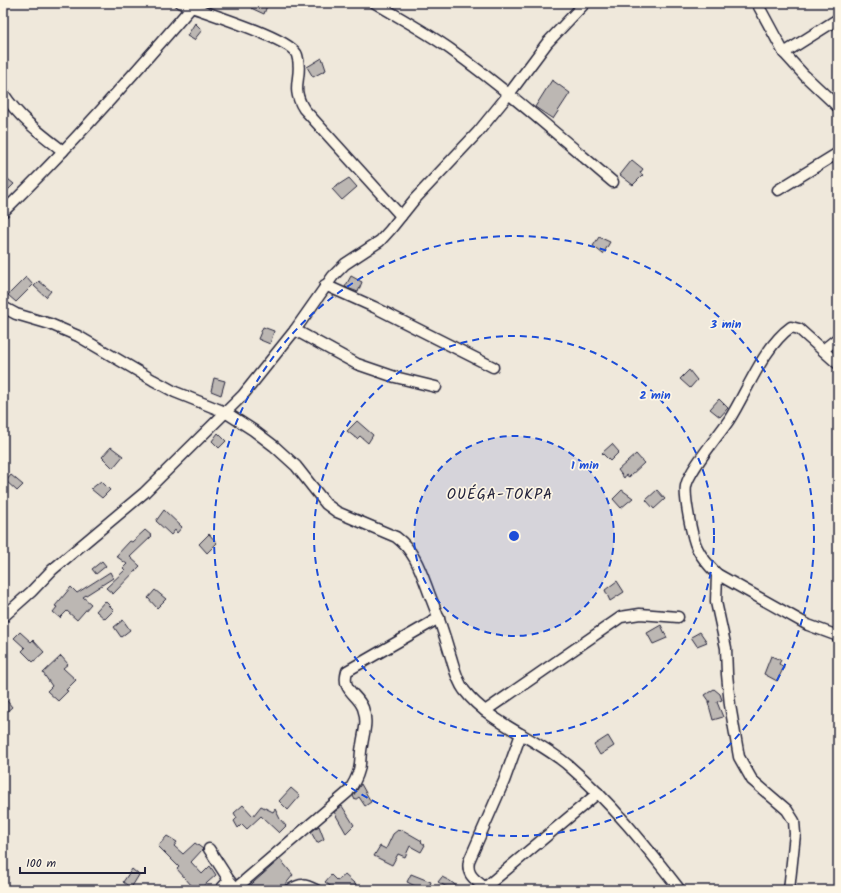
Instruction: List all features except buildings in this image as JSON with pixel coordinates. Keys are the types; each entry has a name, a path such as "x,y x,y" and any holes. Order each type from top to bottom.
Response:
{"street":[{"path":"181,3 194,5 261,32 284,42 292,48 297,54 298,64 296,93 304,109 401,216"},
{"path":"375,3 432,37 509,94 614,182"},
{"path":"3,617 31,592 52,570 144,493 243,395 295,330 325,285 346,264 380,241 414,200 478,132 509,94 546,43 585,3"},
{"path":"757,3 784,53 804,75 835,100"},
{"path":"3,212 64,151 194,5"},
{"path":"784,53 838,19"},
{"path":"3,93 10,105 34,129 64,151"},
{"path":"778,190 838,153"},
{"path":"325,285 374,307 493,367"},
{"path":"3,306 16,314 50,324 78,336 158,383 201,403 225,412 274,446 296,466 326,504 337,512 391,535 404,543 417,562 439,618 459,681 470,697 485,711 544,747 569,766 598,793 655,858 680,890"},
{"path":"838,364 799,329 791,327 784,332 765,357 734,413 692,472 686,485 685,500 696,547 705,562 717,574 808,624 838,636"},
{"path":"295,330 357,364 395,377 436,387"},
{"path":"823,350 838,338"},
{"path":"717,574 716,602 726,648 730,705 739,757 752,780 787,810 794,821 795,834 789,890"},
{"path":"485,711 620,617 640,614 678,617"},
{"path":"220,890 234,886 348,792 355,782 360,769 366,719 362,706 348,688 345,679 347,671 439,618"},
{"path":"521,734 504,781 469,861 468,867 470,874 483,889 598,793"},
{"path":"209,849 234,886"},
{"path":"290,890 298,885 307,885 316,890"}],"district":[{"name":"OUÉGA-TOKPA","path":"500,495"}]}
